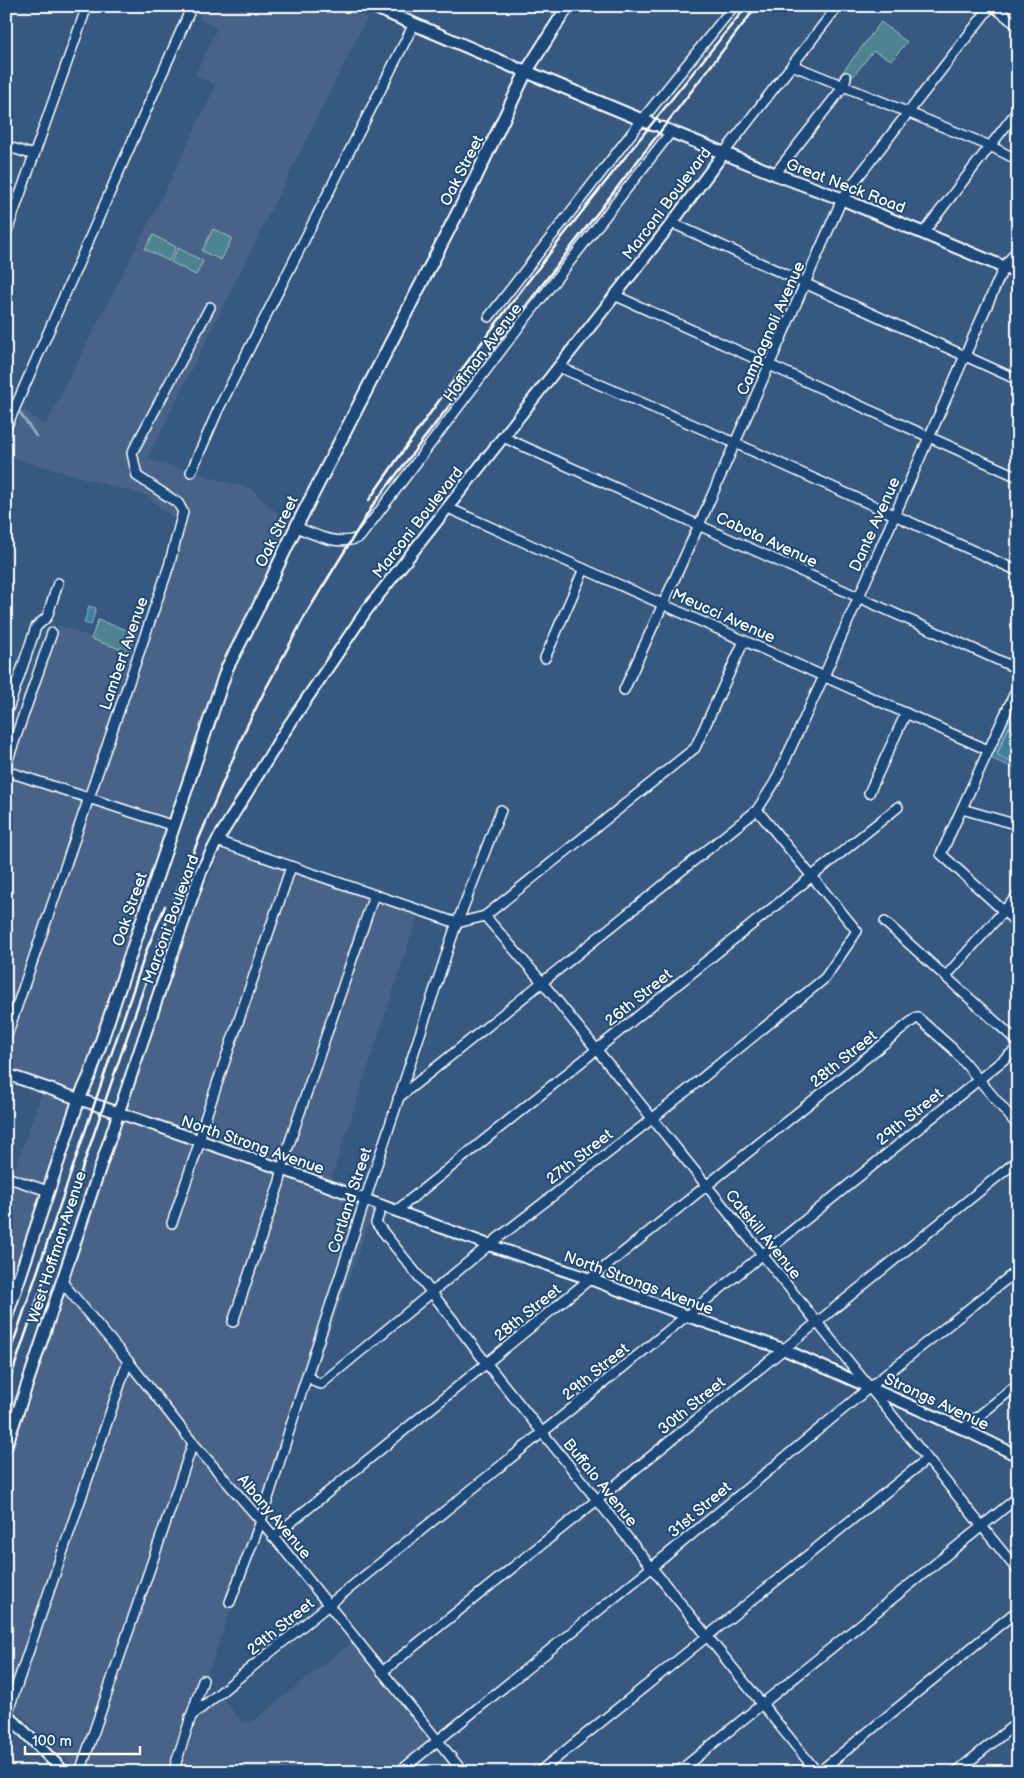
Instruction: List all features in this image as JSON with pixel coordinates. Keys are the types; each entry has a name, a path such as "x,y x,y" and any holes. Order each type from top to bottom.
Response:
{"main road":[{"name":"Great Neck Road","path":"372,6 723,154 842,199 1018,273"},
{"name":"Oak Street","path":"79,1098 90,1075 227,668 296,527 475,179 520,69 568,6"},
{"name":"West Hoffman Avenue","path":"6,1318 79,1098"}],"street":[{"path":"6,234 86,6"},
{"path":"6,428 192,6"},
{"path":"489,317 642,120 734,6"},
{"name":"Marconi Boulevard","path":"118,1114 198,880 217,841 332,660 366,611 672,223 838,6"},
{"path":"992,6 1018,26"},
{"name":"Campagnoli Avenue","path":"624,690 699,525 842,199 992,6"},
{"path":"191,472 223,401 414,24"},
{"path":"792,65 845,82 1018,160"},
{"path":"775,174 845,82"},
{"path":"923,233 1018,110"},
{"name":"Hoffman Avenue","path":"296,527 324,538 351,541 360,537 513,335 662,128"},
{"path":"6,146 34,155"},
{"path":"672,223 1018,380"},
{"name":"Dante Avenue","path":"398,1098 757,810 775,782 824,676 893,515 1004,267 1018,250"},
{"path":"614,295 1018,477"},
{"name":"Lambert Avenue","path":"6,1038 169,566 183,512 178,503 137,476 132,453 210,307"},
{"path":"558,367 735,443 1018,571"},
{"name":"Cabota Avenue","path":"503,437 1018,669"},
{"name":"Meucci Avenue","path":"448,508 988,750"},
{"path":"545,658 584,569"},
{"path":"6,715 36,627 47,616 58,583"},
{"path":"6,765 52,633"},
{"path":"217,841 458,923 485,916 696,748 744,641"},
{"path":"1018,686 941,854 1018,924"},
{"path":"869,793 906,713"},
{"path":"6,771 174,826"},
{"name":"26th Street","path":"396,1211 898,807"},
{"path":"962,809 1018,825"},
{"name":"Cortland Street","path":"230,1602 261,1521 310,1378 398,1098 458,923 501,810"},
{"path":"757,810 811,876"},
{"path":"172,1223 200,1141 202,1128 291,867"},
{"name":"27th Street","path":"310,1378 321,1384 489,1245 652,1119 825,978 857,931 811,876"},
{"path":"233,1322 280,1181 285,1156 374,895"},
{"path":"946,976 1018,895"},
{"name":"Catskill Avenue","path":"485,916 542,982 1018,1571"},
{"path":"885,922 1018,1042"},
{"name":"28th Street","path":"273,1537 590,1279 917,1017 953,1049 979,1079"},
{"name":"29th Street","path":"190,1717 1018,1048"},
{"name":"North Strong Avenue","path":"6,1074 282,1169 396,1211"},
{"path":"979,1079 1018,1126"},
{"name":"West Hoffman Avenue","path":"6,1447 118,1114"},
{"name":"30th Street","path":"382,1672 1018,1160"},
{"path":"6,1177 48,1191"},
{"name":"Buffalo Avenue","path":"382,1205 376,1223 542,1433 818,1772"},
{"name":"North Strongs Avenue","path":"396,1211 783,1349 870,1387"},
{"name":"31st Street","path":"399,1772 651,1568 870,1387 1018,1270"},
{"path":"6,1280 18,1283"},
{"name":"Albany Avenue","path":"62,1282 128,1361 193,1444 261,1521 463,1772"},
{"path":"64,1772 7,1714 128,1361"},
{"path":"963,1429 1018,1384"},
{"name":"Strongs Avenue","path":"870,1387 1018,1456"},
{"path":"80,1772 193,1444"},
{"path":"539,1772 927,1459"},
{"path":"678,1772 1018,1497"},
{"path":"818,1772 1018,1610"},
{"path":"172,1772 203,1680"},
{"path":"956,1772 1018,1722"}],"shaded area":[{"path":"204,6 340,6 367,18 147,459 251,489 288,523 225,673 82,1111 6,1324 6,1193 46,1082 6,1069 6,765 10,766 59,625 139,656 182,541 171,537 177,521 147,496 6,456 6,447 23,409 45,426 172,177 216,85 195,75 217,28 199,19"},
{"path":"222,850 418,915 331,1179 378,1197 210,1667 166,1772 80,1772 6,1701 6,1457 99,1181 193,913"},
{"path":"353,1641 431,1740 391,1772 180,1772 199,1717 223,1699 242,1722 252,1722"}],"green space":[{"path":"881,22 907,42 892,60 873,51 848,83 838,78"},
{"path":"213,229 232,238 221,260 202,251"},
{"path":"153,235 176,247 169,261 145,249"},
{"path":"178,248 203,261 196,275 171,262"},
{"path":"98,620 136,633 129,652 91,639"}],"water":[{"path":"89,606 96,608 91,625 84,623"},
{"path":"1008,719 1018,723 1018,770 990,758"}],"waterway":[{"path":"20,413 36,436"}],"railway":[{"path":"369,500 413,436 505,311 649,127 747,6"},
{"path":"6,1391 178,888 246,728 306,614 373,505 757,6"},
{"path":"6,1364 147,949 165,906"}]}
